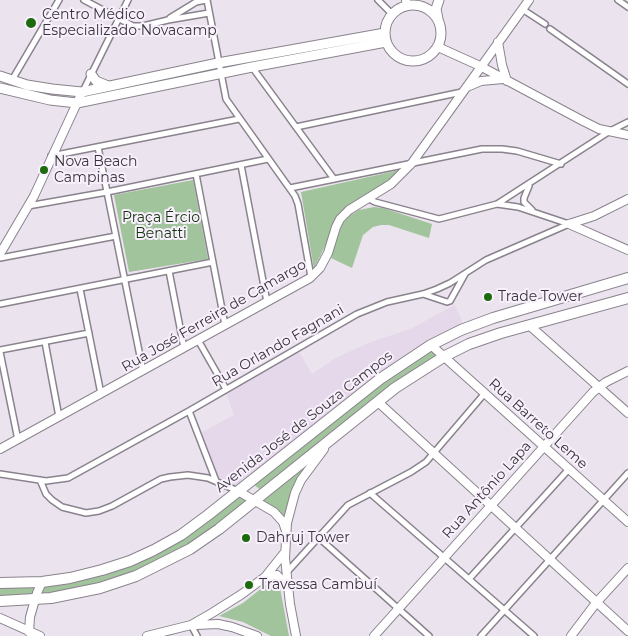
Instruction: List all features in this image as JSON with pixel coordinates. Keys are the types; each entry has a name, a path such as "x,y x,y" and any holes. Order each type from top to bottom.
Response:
{"highway":[{"name":"Avenida José de Souza Campos","path":"0,583 42,582 70,578 102,570 154,550 181,535 380,379 431,345 473,325 628,278"},
{"path":"529,325 524,318 526,313 564,297"},
{"path":"0,601 35,600 100,588 136,576 190,549 219,529 395,388 444,356 477,341 628,298"}],"main road":[{"path":"438,19 424,3 406,3 392,14 386,26 386,37 391,50 398,57 406,61 415,62 432,54 438,47 441,38 441,28 436,9 439,0"},
{"path":"0,76 52,89 82,92 218,63 386,37"},
{"path":"0,88 50,100 77,103 220,74 386,37"},
{"path":"90,74 96,81 108,86"},
{"path":"50,100 52,89"}],"street":[{"path":"12,80 59,0"},
{"path":"84,0 133,26 143,26 209,13"},
{"path":"0,256 28,206 90,74 128,0"},
{"path":"168,20 196,2 206,0 226,99 290,188 298,204 311,277"},
{"path":"378,0 392,14"},
{"name":"Rua José Ferreira de Camargo","path":"0,449 311,277 320,268 328,254 340,219 349,210 391,184 412,163 529,0"},
{"path":"618,0 628,7"},
{"path":"522,9 545,24"},
{"path":"550,29 628,84"},
{"path":"498,42 506,80"},
{"path":"438,47 480,66 583,121 600,128 628,135"},
{"path":"252,67 334,180"},
{"path":"296,127 465,89 490,80 506,80"},
{"path":"51,156 239,119"},
{"path":"369,198 375,202 439,219 496,204 610,131 628,122"},
{"path":"98,147 142,371"},
{"path":"290,188 467,151 502,148 561,164"},
{"path":"28,206 268,159"},
{"path":"241,165 267,302"},
{"path":"196,174 225,325"},
{"path":"534,181 527,188 524,198 527,206 534,212"},
{"path":"569,224 594,216 628,198"},
{"path":"496,204 518,207 569,224 628,250"},
{"name":"Rua Orlando Fagnani","path":"0,474 57,481 68,478 357,314 387,302 423,294 450,283 486,260 569,224"},
{"path":"0,256 116,236"},
{"path":"0,304 213,262"},
{"path":"169,271 184,348"},
{"path":"423,294 445,302 450,301 466,272"},
{"path":"80,288 101,394"},
{"path":"529,325 628,413"},
{"path":"18,440 0,351 89,333"},
{"path":"198,340 226,389"},
{"path":"45,342 59,417"},
{"name":"Rua Barreto Leme","path":"431,345 628,522"},
{"name":"Rua Antônio Lapa","path":"374,636 543,446 599,387 628,371"},
{"path":"287,572 348,505 411,472 434,453 485,393"},
{"path":"378,402 628,631"},
{"path":"189,411 216,481"},
{"path":"296,636 285,555 290,508 301,480 333,437"},
{"path":"469,579 569,469"},
{"path":"480,636 628,474"},
{"path":"40,480 46,494 52,500 62,507 86,513 112,506 161,479 188,475 208,478 238,491 274,512 283,522 286,532"},
{"path":"370,493 534,636"},
{"path":"318,537 429,636"},
{"path":"285,555 298,559"},
{"path":"191,625 242,594 264,577 285,555"},
{"path":"571,636 596,602 628,568"},
{"path":"264,577 277,575 288,588"},
{"path":"29,632 29,622 42,582"},
{"path":"212,613 212,618 218,624"},
{"path":"0,618 40,636"},
{"path":"147,636 191,625 218,624 257,636"},
{"path":"191,625 197,636"}],"shaded area":[{"path":"455,305 464,326 238,486 218,477 202,432 234,415 226,393 297,348 312,374 334,359 368,343 410,329"}],"green space":[{"path":"400,170 387,182 356,203 332,229 314,269 301,192"},
{"name":"Praça Ércio Benatti","path":"193,180 208,259 129,272 114,195"},
{"path":"374,207 383,208 432,224 429,238 389,225 381,225 373,227 363,235 352,268 331,258 344,222 359,210"},
{"path":"431,347 440,356 263,492 252,483 384,379"},
{"path":"307,461 310,463 284,520 261,500"},
{"path":"238,494 249,501 207,535 173,556 110,583 39,596 44,584 145,557"},
{"path":"272,580 280,588 289,636 271,636 243,622 219,616 243,603"},
{"path":"0,585 38,585 34,597 0,598"}],"place":[{"name":"Centro Médico Especializado Novacamp","path":"31,23"},
{"name":"Nova Beach Campinas","path":"44,170"},
{"name":"Trade Tower","path":"488,297"},
{"name":"Dahruj Tower","path":"246,538"},
{"name":"Travessa Cambuí","path":"249,585"}]}
